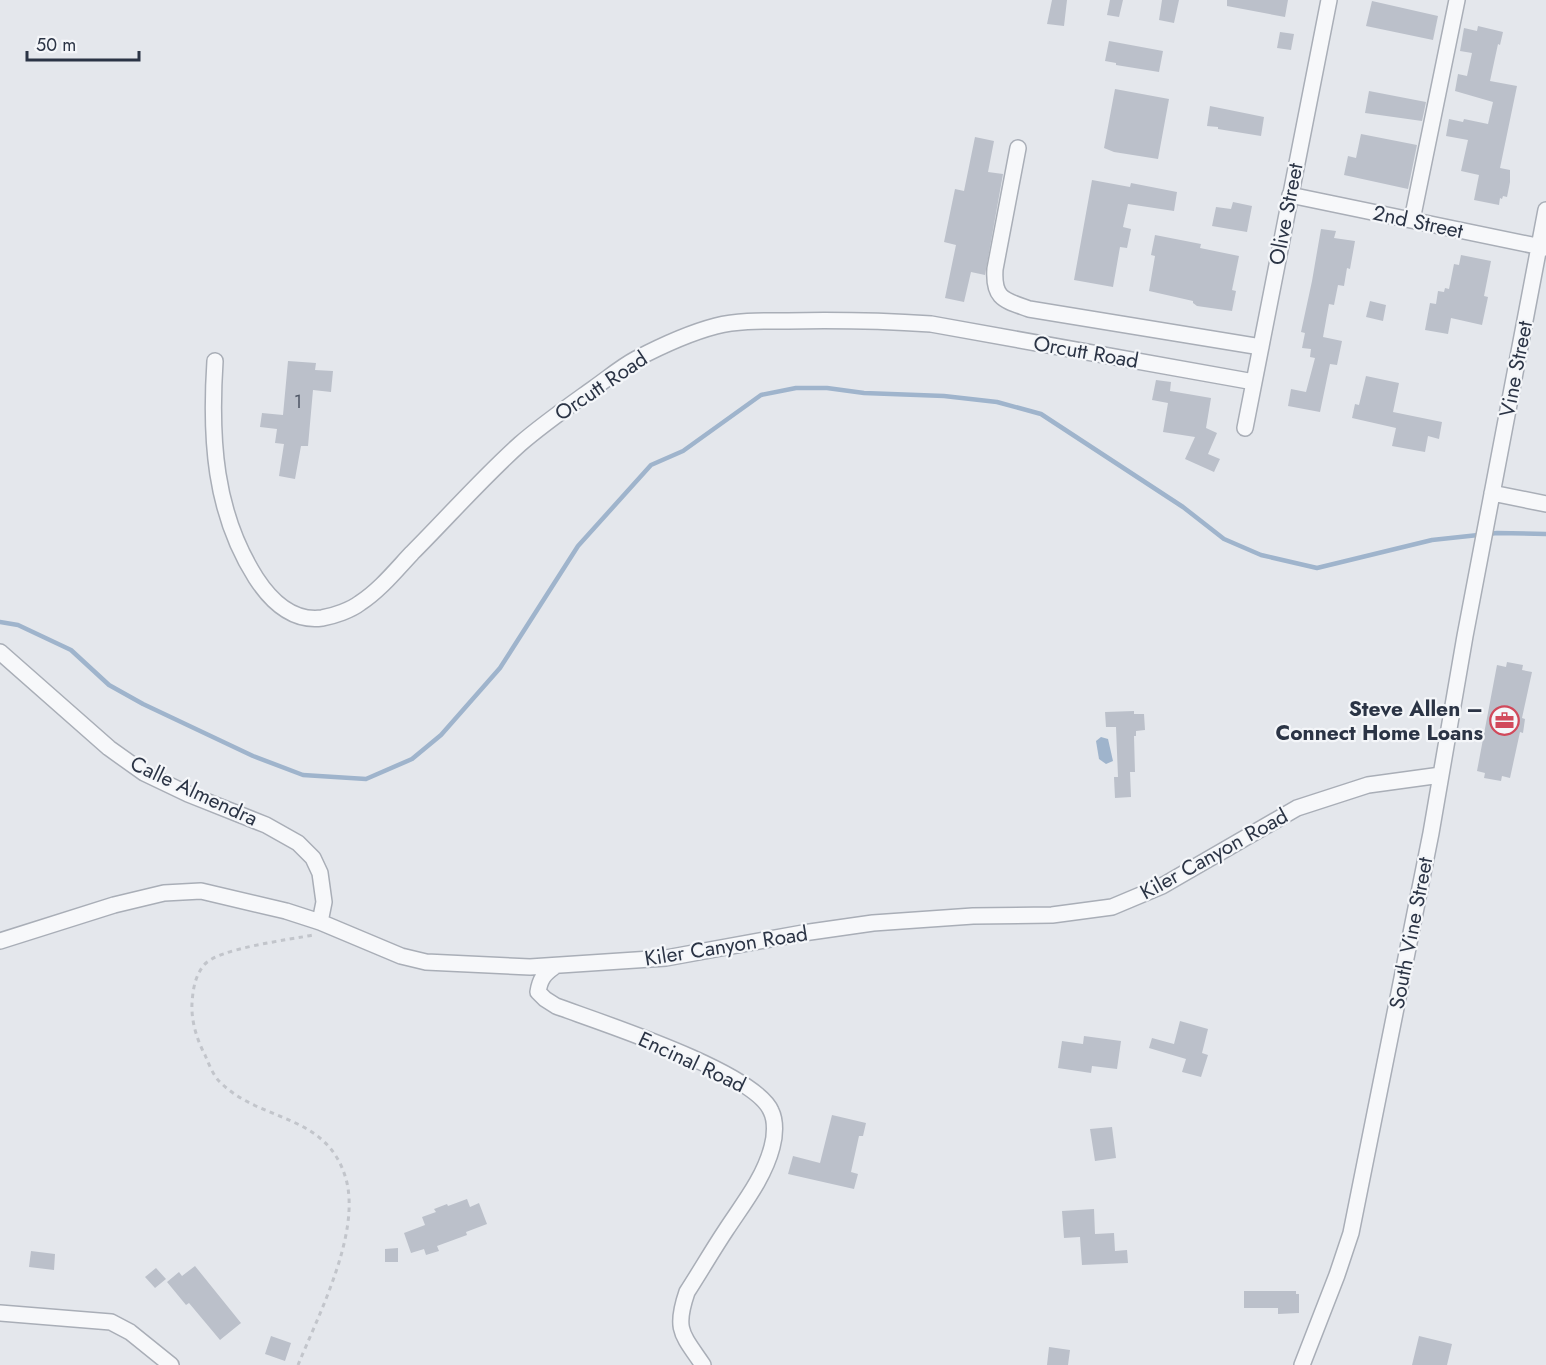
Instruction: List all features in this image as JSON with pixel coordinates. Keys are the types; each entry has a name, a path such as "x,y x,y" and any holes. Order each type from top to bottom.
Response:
{"street":[{"name":"Olive Street","path":"1245,428 1329,0"},
{"path":"1412,220 1457,0"},
{"path":"1018,148 995,269 994,282 998,293 1011,302 1029,309 1261,347"},
{"name":"2nd Street","path":"1290,195 1543,247"},
{"name":"Vine Street","path":"1492,493 1543,247 1546,210"},
{"name":"Orcutt Road","path":"215,361 212,399 217,472 222,503 232,534 245,560 274,602 291,613 312,618 323,618 360,604 521,443 574,402 633,360 674,340 718,325 796,320 892,321 931,324 1254,382"},
{"path":"1492,493 1546,504"},
{"name":"South Vine Street","path":"1302,1365 1351,1233 1441,775 1492,493"},
{"name":"Calle Almendra","path":"0,652 109,748 144,773 188,794 266,825 298,843 313,858 320,873 324,902 320,922"},
{"name":"Kiler Canyon Road","path":"0,941 114,905 164,893 201,891 286,911 320,922 401,956 453,965 554,967 666,958 873,923 973,916 1052,915 1112,907 1162,886 1298,808 1368,785 1441,775"},
{"name":"Encinal Road","path":"554,967 542,976 539,986 538,992 545,999 556,1006 715,1068 745,1083 759,1094 771,1109 774,1123 772,1146 763,1172 687,1292 679,1313 680,1329 703,1365"},
{"path":"0,1313 111,1322 130,1332 171,1365"}],"path":[{"path":"298,1365 330,1287 347,1231 350,1197 345,1177 331,1148 317,1135 297,1122 251,1106 218,1081 198,1041 192,1010 193,991 197,976 206,963 222,953 340,931"}],"water":[{"path":"1101,737 1108,739 1113,761 1106,764 1099,759 1096,741"}],"building":[{"path":"1052,0 1067,0 1064,26 1047,24"},
{"path":"1110,0 1123,0 1119,17 1107,15"},
{"path":"1162,0 1179,0 1174,23 1159,20"},
{"path":"1227,0 1288,0 1285,17 1227,6"},
{"path":"1372,1 1438,16 1433,40 1366,26"},
{"path":"1478,26 1503,32 1490,81 1517,86 1500,168 1510,170 1510,182 1507,197 1500,198 1499,205 1474,200 1479,175 1461,171 1468,140 1446,136 1449,119 1463,122 1464,119 1488,124 1493,102 1455,91 1458,74 1467,76 1472,53 1460,51 1464,28 1477,31"},
{"path":"1280,32 1294,34 1291,50 1277,48"},
{"path":"1109,41 1163,51 1159,72 1105,61"},
{"path":"1115,89 1169,99 1158,159 1114,152 1104,148"},
{"path":"1369,91 1426,102 1422,121 1365,113"},
{"path":"1210,106 1264,117 1261,136 1207,126"},
{"path":"1361,134 1417,145 1408,189 1344,175 1348,156 1356,158"},
{"path":"975,137 994,141 988,172 1003,174 985,275 971,272 964,302 945,298 956,245 944,242 955,189 964,191"},
{"path":"1092,180 1130,187 1131,183 1177,192 1174,211 1128,204 1123,227 1131,229 1127,248 1120,247 1113,287 1074,280"},
{"path":"1233,202 1252,206 1247,232 1212,226 1216,207 1231,209"},
{"path":"1321,229 1336,231 1334,238 1355,241 1344,286 1338,285 1334,305 1329,304 1323,337 1342,341 1337,365 1330,364 1320,412 1288,406 1291,389 1306,392 1315,358 1310,357 1311,349 1302,348 1305,333 1301,332"},
{"path":"1155,235 1201,244 1200,248 1239,256 1232,290 1236,291 1232,311 1197,306 1193,301 1149,291 1155,256 1151,255"},
{"path":"1461,255 1491,261 1484,296 1488,297 1482,325 1451,318 1448,334 1425,330 1430,303 1436,304 1438,291 1444,292 1445,288 1449,289 1454,264 1459,265"},
{"path":"1370,301 1386,305 1383,321 1366,317"},
{"path":"288,361 316,363 315,370 333,371 331,392 313,390 308,446 301,446 295,479 279,476 284,444 275,443 277,429 260,427 262,413 283,415"},
{"path":"1366,376 1399,383 1393,412 1442,422 1439,439 1428,436 1425,452 1392,446 1396,428 1352,418 1355,404 1359,405"},
{"path":"1156,380 1171,382 1170,391 1211,398 1206,428 1217,433 1208,454 1220,459 1214,472 1185,459 1195,437 1163,432 1168,403 1152,400"},
{"path":"1507,662 1523,665 1522,670 1532,672 1522,718 1525,719 1523,733 1520,732 1510,778 1502,776 1501,781 1484,778 1485,773 1477,771 1497,665 1506,667"},
{"path":"1134,711 1134,714 1144,714 1145,730 1136,731 1136,736 1134,736 1135,772 1130,772 1131,797 1115,798 1114,777 1118,777 1116,727 1106,727 1105,712"},
{"path":"1180,1021 1208,1029 1202,1053 1208,1055 1201,1077 1182,1072 1186,1059 1149,1048 1152,1038 1174,1044"},
{"path":"1084,1036 1121,1041 1117,1069 1092,1066 1091,1073 1058,1068 1062,1041 1083,1044"},
{"path":"832,1115 866,1123 863,1136 859,1136 851,1172 858,1174 854,1189 788,1174 793,1156 820,1163"},
{"path":"1112,1127 1116,1158 1095,1161 1090,1129"},
{"path":"467,1199 470,1207 479,1203 487,1224 466,1232 467,1235 437,1246 439,1251 426,1255 424,1249 411,1253 404,1233 425,1225 422,1217 436,1212 434,1209"},
{"path":"1094,1209 1095,1234 1114,1233 1115,1251 1127,1250 1128,1263 1082,1265 1080,1237 1064,1238 1062,1211"},
{"path":"398,1248 398,1262 385,1262 385,1249"},
{"path":"31,1251 55,1254 54,1270 29,1267"},
{"path":"195,1266 241,1323 220,1340 189,1303 186,1305 167,1282 179,1272 182,1276"},
{"path":"156,1268 166,1279 155,1288 145,1277"},
{"path":"1244,1291 1296,1291 1296,1294 1299,1294 1299,1313 1278,1314 1278,1308 1244,1308"},
{"path":"271,1336 291,1343 285,1361 265,1354"},
{"path":"1419,1336 1452,1344 1447,1365 1412,1365"},
{"path":"1049,1347 1070,1350 1068,1365 1047,1365"}],"waterway":[{"path":"0,622 18,625 71,650 109,685 143,704 253,756 303,775 366,779 412,759 441,735 500,668 578,546 651,465 683,451 761,395 796,388 944,396 997,402 1041,414 1183,507 1224,539 1261,555 1317,568 1432,540 1497,533 1546,534"}],"place":[{"name":"Steve Allen – Connect Home Loans","path":"1504,721"}]}
